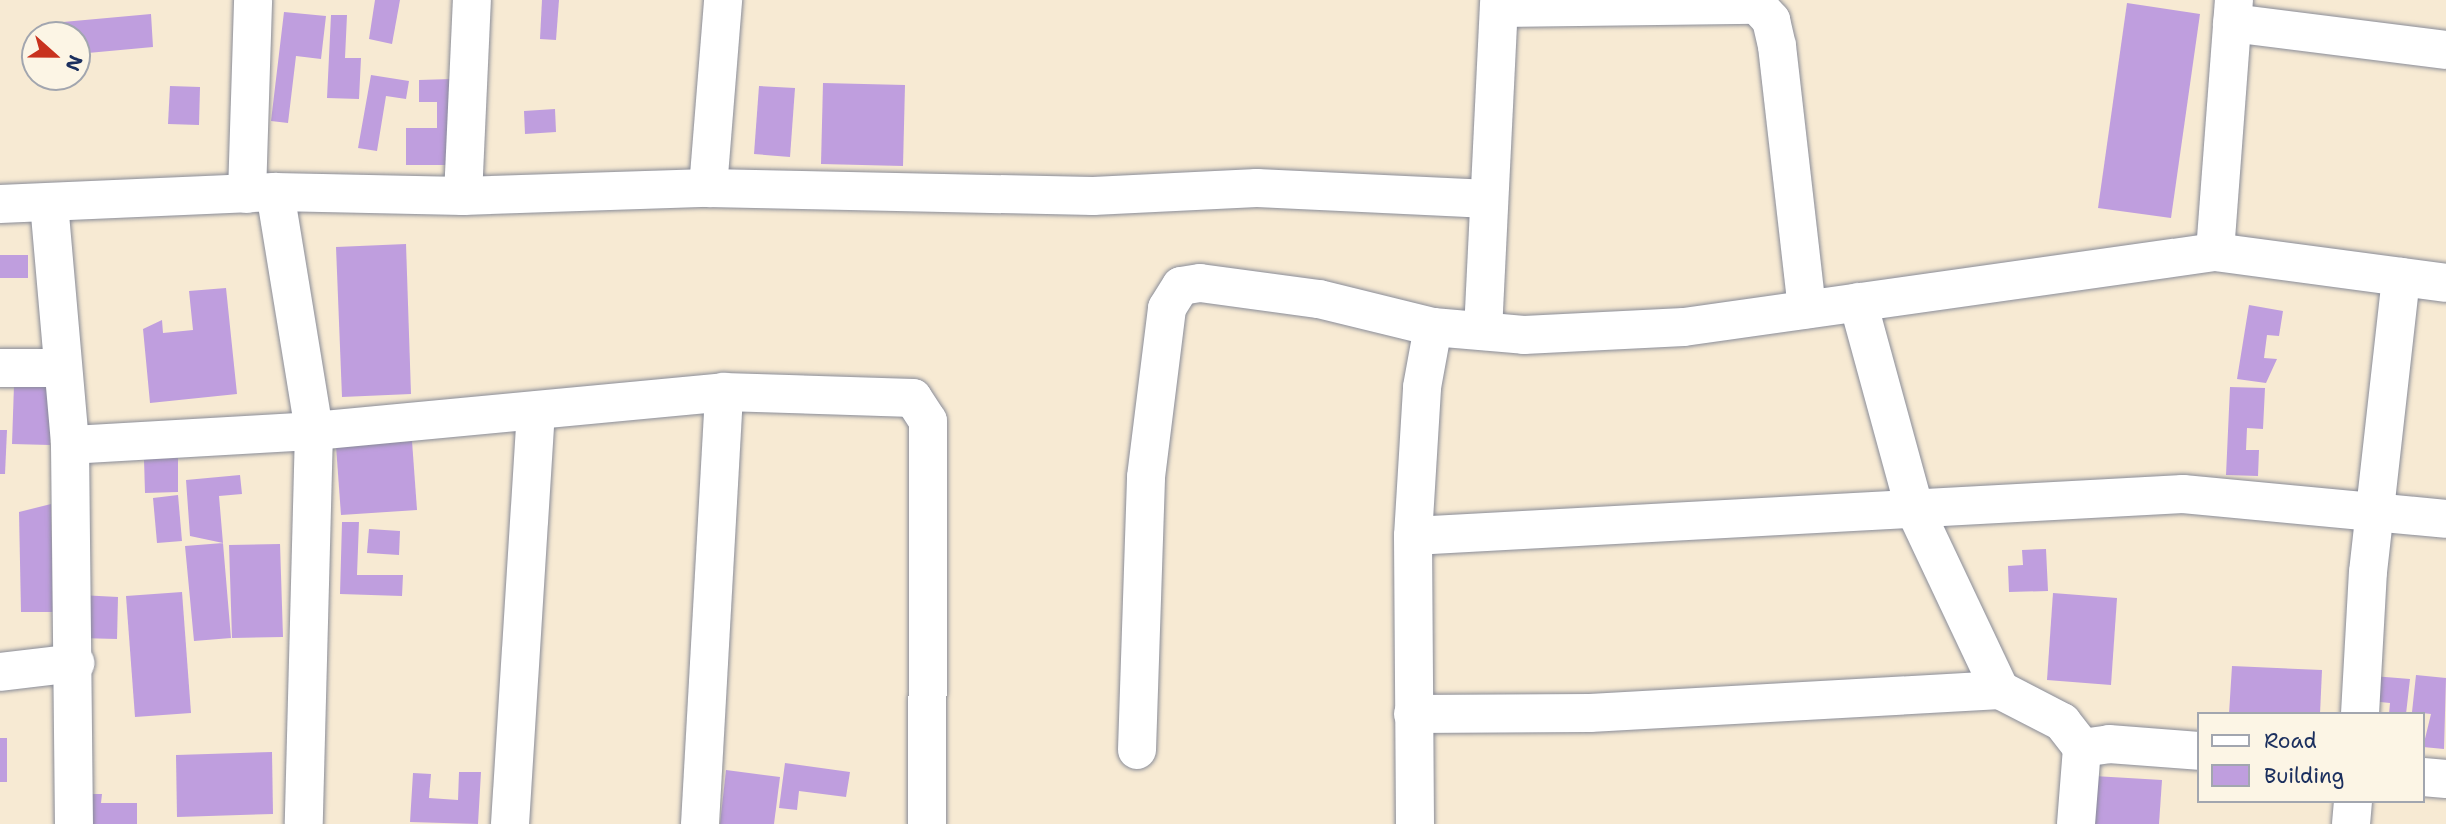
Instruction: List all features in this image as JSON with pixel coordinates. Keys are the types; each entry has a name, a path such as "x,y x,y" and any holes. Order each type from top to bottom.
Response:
{"street":[{"path":"253,0 261,193 314,431 304,824"},
{"path":"463,195 472,0"},
{"path":"708,188 723,0"},
{"path":"1483,331 1499,4 1727,2 1757,5 1771,20 1807,309"},
{"path":"2215,252 2233,12 2446,50"},
{"path":"0,204 261,193 463,195 708,188 1093,196 1257,188 1489,199"},
{"path":"49,203 70,445 75,663 75,824"},
{"path":"1137,750 1146,477 1173,296 1200,283 1318,299 1433,327 1483,331 1684,327 2215,252 2446,283"},
{"path":"2360,712 2375,514 2400,277"},
{"path":"1858,302 1915,510 2000,690"},
{"path":"1416,824 1413,536 1422,387 1433,327"},
{"path":"0,368 62,368"},
{"path":"70,445 314,431 724,392 900,395 922,407 928,421 927,824"},
{"path":"700,824 724,392"},
{"path":"510,824 536,411"},
{"path":"1413,536 2183,494 2446,519"},
{"path":"0,672 75,663"},
{"path":"1413,714 1590,713 2000,690 2062,722 2082,748 2076,824"},
{"path":"2082,748 2198,751"},
{"path":"2425,777 2446,779"},
{"path":"2351,824 2353,803"}],"building":[{"path":"375,0 400,0 392,44 369,39"},
{"path":"542,0 559,0 556,40 540,39"},
{"path":"2127,3 2200,14 2171,218 2098,208"},
{"path":"284,12 326,16 321,59 296,56 288,123 271,121"},
{"path":"151,14 153,47 91,53 91,21 74,21"},
{"path":"331,15 347,15 345,58 361,58 359,99 327,98"},
{"path":"371,75 409,81 406,99 386,96 377,151 358,148"},
{"path":"451,79 451,165 406,165 406,128 437,128 437,102 419,102 419,80"},
{"path":"823,83 905,85 903,166 821,164"},
{"path":"170,86 200,87 199,125 168,124"},
{"path":"759,86 795,88 790,157 754,154"},
{"path":"555,109 556,132 525,134 524,111"},
{"path":"406,244 411,394 342,397 336,247"},
{"path":"0,255 28,255 28,278 0,278"},
{"path":"226,288 237,394 150,403 143,329 162,320 163,333 193,330 189,291"},
{"path":"2249,305 2283,311 2279,336 2267,335 2264,358 2277,359 2266,383 2237,379"},
{"path":"14,385 52,387 50,445 12,444"},
{"path":"2230,387 2265,388 2263,429 2247,428 2246,450 2259,450 2258,476 2226,475"},
{"path":"0,430 7,430 5,474 0,474"},
{"path":"412,441 417,510 341,515 336,446"},
{"path":"178,458 178,492 145,493 144,459"},
{"path":"240,475 242,494 219,496 223,543 190,536 186,480"},
{"path":"178,495 182,541 157,543 153,498"},
{"path":"51,504 53,612 21,612 19,512"},
{"path":"342,522 359,522 357,575 403,575 402,596 340,594"},
{"path":"369,529 400,531 399,555 367,553"},
{"path":"223,543 231,638 194,641 185,546"},
{"path":"280,544 283,637 232,638 229,545"},
{"path":"2046,549 2048,591 2009,592 2008,566 2023,565 2022,550"},
{"path":"182,592 191,713 135,717 126,596"},
{"path":"2053,593 2117,598 2111,685 2047,680"},
{"path":"80,595 118,597 117,639 79,638"},
{"path":"2232,666 2322,670 2320,712 2229,712"},
{"path":"2416,675 2446,678 2444,749 2425,747 2431,714 2412,712"},
{"path":"2373,676 2410,679 2406,712 2389,712 2390,703 2370,701"},
{"path":"0,738 7,738 7,782 0,782"},
{"path":"272,752 273,814 177,817 176,755"},
{"path":"785,763 850,772 846,797 799,791 797,810 779,808"},
{"path":"726,770 780,777 774,824 720,824"},
{"path":"459,772 481,772 478,824 410,822 413,773 431,774 429,798 458,800"},
{"path":"2094,776 2162,780 2159,824 2090,824"},
{"path":"88,794 102,794 101,803 137,803 137,824 89,824"}]}
